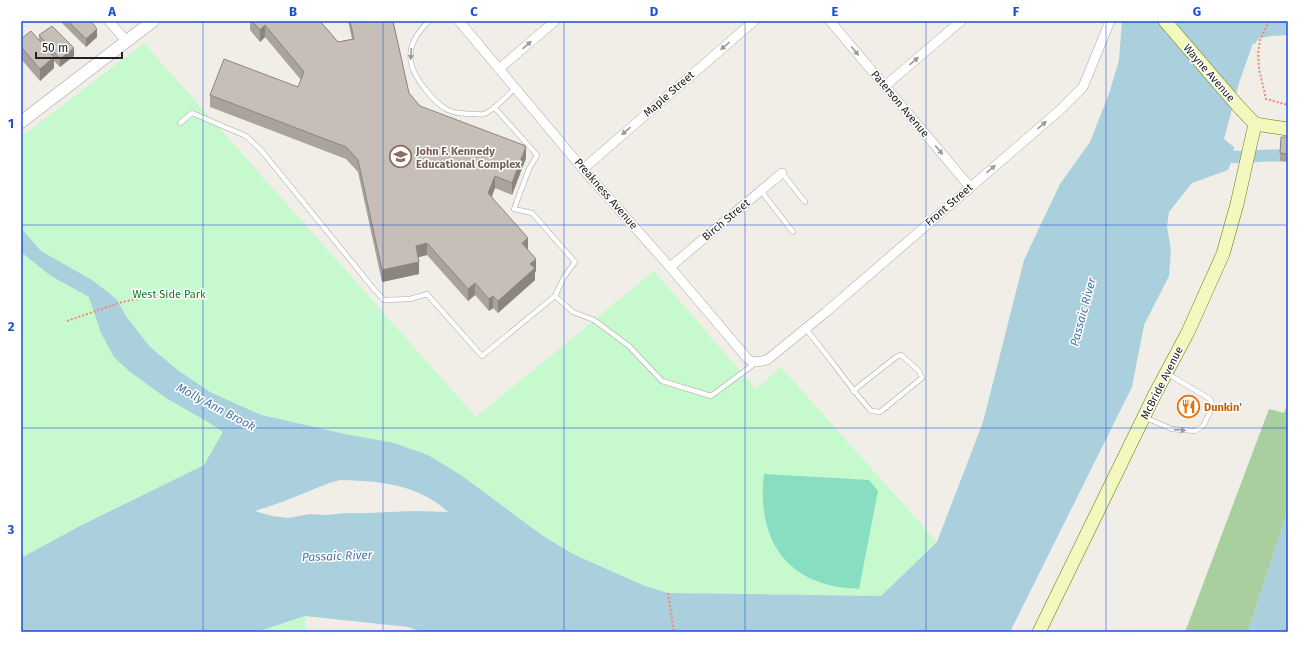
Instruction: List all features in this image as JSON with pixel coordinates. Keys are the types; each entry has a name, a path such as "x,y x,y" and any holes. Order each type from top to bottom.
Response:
{"main road":[{"name":"Wayne Avenue","path":"1165,21 1255,124"},
{"path":"1255,124 1288,129"},
{"name":"McBride Avenue","path":"1039,632 1144,417 1188,332 1224,254 1255,124"}],"street":[{"path":"109,21 127,42"},
{"path":"21,122 153,21"},
{"name":"Preakness Avenue","path":"459,21 583,169 670,267 747,358 757,362"},
{"path":"499,69 555,21"},
{"name":"Maple Street","path":"583,169 754,21"},
{"name":"Paterson Avenue","path":"830,21 970,187"},
{"path":"885,86 961,21"},
{"name":"Front Street","path":"757,362 767,360 1060,110 1083,87 1110,21"},
{"name":"Birch Street","path":"670,267 782,173"}],"lane":[{"path":"429,21 418,32 412,46 411,62 418,80 447,110 463,114 484,114 515,88"},
{"path":"180,123 192,113 246,136 261,150 384,300 410,299 427,294 482,356 555,296 564,277 575,262 532,213 514,209 529,169 537,155 494,107"},
{"path":"782,173 805,202"},
{"path":"761,190 793,232"},
{"path":"555,296 574,312 594,320 629,346 662,381 710,396 757,362"},
{"path":"805,328 821,346 853,391 871,411 880,412 922,378 919,371 901,355 896,357 853,391"},
{"path":"1144,417 1172,429 1194,431 1202,426 1213,406 1210,399 1166,373"}],"path":[{"path":"1270,21 1260,40 1259,69 1266,99 1288,105"},
{"path":"67,321 122,302 158,295"},
{"path":"668,593 674,632"}],"green space":[{"name":"West Side Park","path":"144,43 476,417 654,271 756,389 781,367 937,542 881,596 668,593 645,586 575,555 543,536 461,475 428,455 204,465 80,526 21,558 21,137"},
{"path":"1288,402 1288,510 1248,632 1185,632 1269,409 1284,413"},
{"path":"764,474 869,480 878,491 859,589 822,583 805,576 791,566 781,554 772,540 767,525 763,492"},
{"path":"305,616 306,632 257,632"}],"water":[{"path":"1122,21 1285,21 1288,24 1288,35 1259,38 1255,44 1253,43 1239,83 1224,139 1234,147 1233,157 1228,170 1192,183 1169,212 1167,226 1171,250 1169,276 1144,325 1132,387 1010,632 422,632 408,627 305,616 257,632 21,632 21,558 80,526 204,465 223,432 166,398 129,371 114,357 101,333 89,297 51,276 21,252 21,228 41,251 92,280 109,293 117,300 126,316 150,347 179,371 210,392 261,415 345,434 394,443 428,455 461,475 543,536 575,555 645,586 668,593 881,596 937,542 983,422 1024,260 1060,184 1090,142 1109,94 1119,60","holes":["340,480 369,481 411,490 424,495 448,512 412,511 325,515 309,514 288,518 272,516 255,511"]},
{"path":"1288,510 1288,632 1248,632"}],"building":[{"path":"68,21 91,21 97,29 86,39"},
{"path":"252,21 320,21 338,42 354,39 350,21 393,21 409,93 420,106 526,146 512,183 495,176 488,193 528,238 522,243 536,259 530,264 535,268 498,301 493,296 489,299 475,283 468,289 427,243 416,246 419,262 382,270 358,160 346,147 210,95 224,59 298,87 304,72 265,25 260,30"},
{"path":"52,26 74,48 60,59 39,35"},
{"path":"31,31 54,57 40,69 21,47 21,39"},
{"path":"1281,137 1288,137 1288,154 1280,153"}],"waterway":[{"path":"1233,157 1288,155"}],"place":[{"name":"John F. Kennedy Educational Complex","path":"401,157"},
{"name":"Dunkin'","path":"1188,407"}],"water label":[{"name":"Passaic River","path":"1083,312"},
{"name":"Molly Ann Brook","path":"216,407"},
{"name":"Passaic River","path":"337,556"}]}
